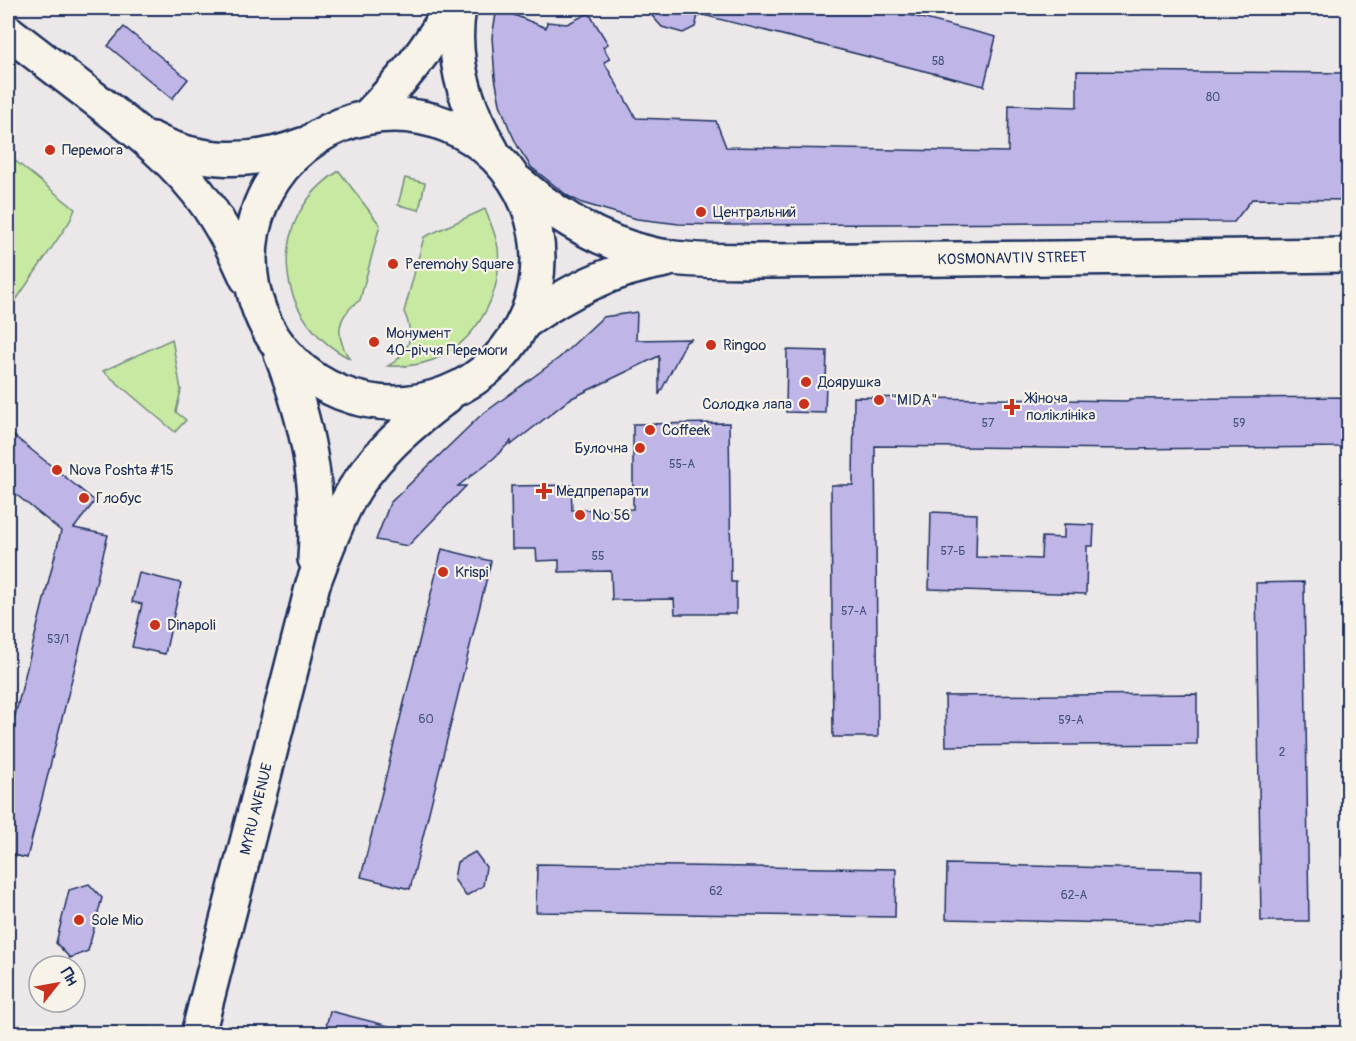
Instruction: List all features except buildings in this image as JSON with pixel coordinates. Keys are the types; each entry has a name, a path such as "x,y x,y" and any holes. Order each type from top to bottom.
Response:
{"main road":[{"path":"254,294 250,273 250,252 258,211 266,191 277,174 306,144 329,130 367,117 405,77 437,33 451,8"},
{"path":"8,32 137,131 186,178 207,204 225,233 254,294 263,320 290,359 313,378 340,393 379,403 409,403 457,389 484,372 516,337 534,291 538,257 534,224 521,192 478,126 464,92 457,57 459,8"},
{"name":"KOSMONAVTIV STREET","path":"367,117 402,115 437,121 469,136 540,201 570,222 591,233 636,250 675,258 767,261 1348,255"},
{"path":"137,131 183,152 233,159 258,158 283,153 306,144"},
{"name":"KOSMONAVTIV STREET","path":"523,323 564,295 609,274 675,258"},
{"name":"MYRU AVENUE","path":"277,343 296,393 310,445 316,498 313,584"},
{"name":"MYRU AVENUE","path":"198,1034 313,584 347,502 368,469 395,439 457,389"}],"green space":[{"path":"8,155 75,209 70,221 12,306 8,302"},
{"path":"339,171 380,225 360,300 346,312 340,326 341,341 349,358 323,340 305,319 292,294 287,267 289,240 299,214 315,191"},
{"path":"405,178 425,183 419,210 398,205"},
{"path":"485,209 497,243 498,265 496,283 484,315 462,342 433,360 405,366 388,366 406,350 410,336 404,312 424,237"},
{"path":"172,339 181,390 176,412 186,420 175,432 103,371"},
{"path":"8,1025 148,1027 164,1033 8,1033"}],"place":[{"name":"Перемога","path":"50,150"},
{"name":"Центральний","path":"701,212"},
{"name":"Peremohy Square","path":"393,264"},
{"name":"Монумент 40-річчя Перемоги","path":"374,342"},
{"name":"Ringoo","path":"711,345"},
{"name":"Доярушка","path":"806,382"},
{"name":"\"MIDA\"","path":"879,400"},
{"name":"Солодка лапа","path":"804,404"},
{"name":"Жіноча поліклініка","path":"1012,407"},
{"name":"Coffeek","path":"650,430"},
{"name":"Булочна","path":"640,448"},
{"name":"Nova Poshta #15","path":"57,470"},
{"name":"Медпрепарати","path":"544,491"},
{"name":"Глобус","path":"84,498"},
{"name":"№ 56","path":"580,515"},
{"name":"Krispi","path":"443,572"},
{"name":"Dinapoli","path":"155,625"},
{"name":"Sole Mio","path":"79,920"}]}
